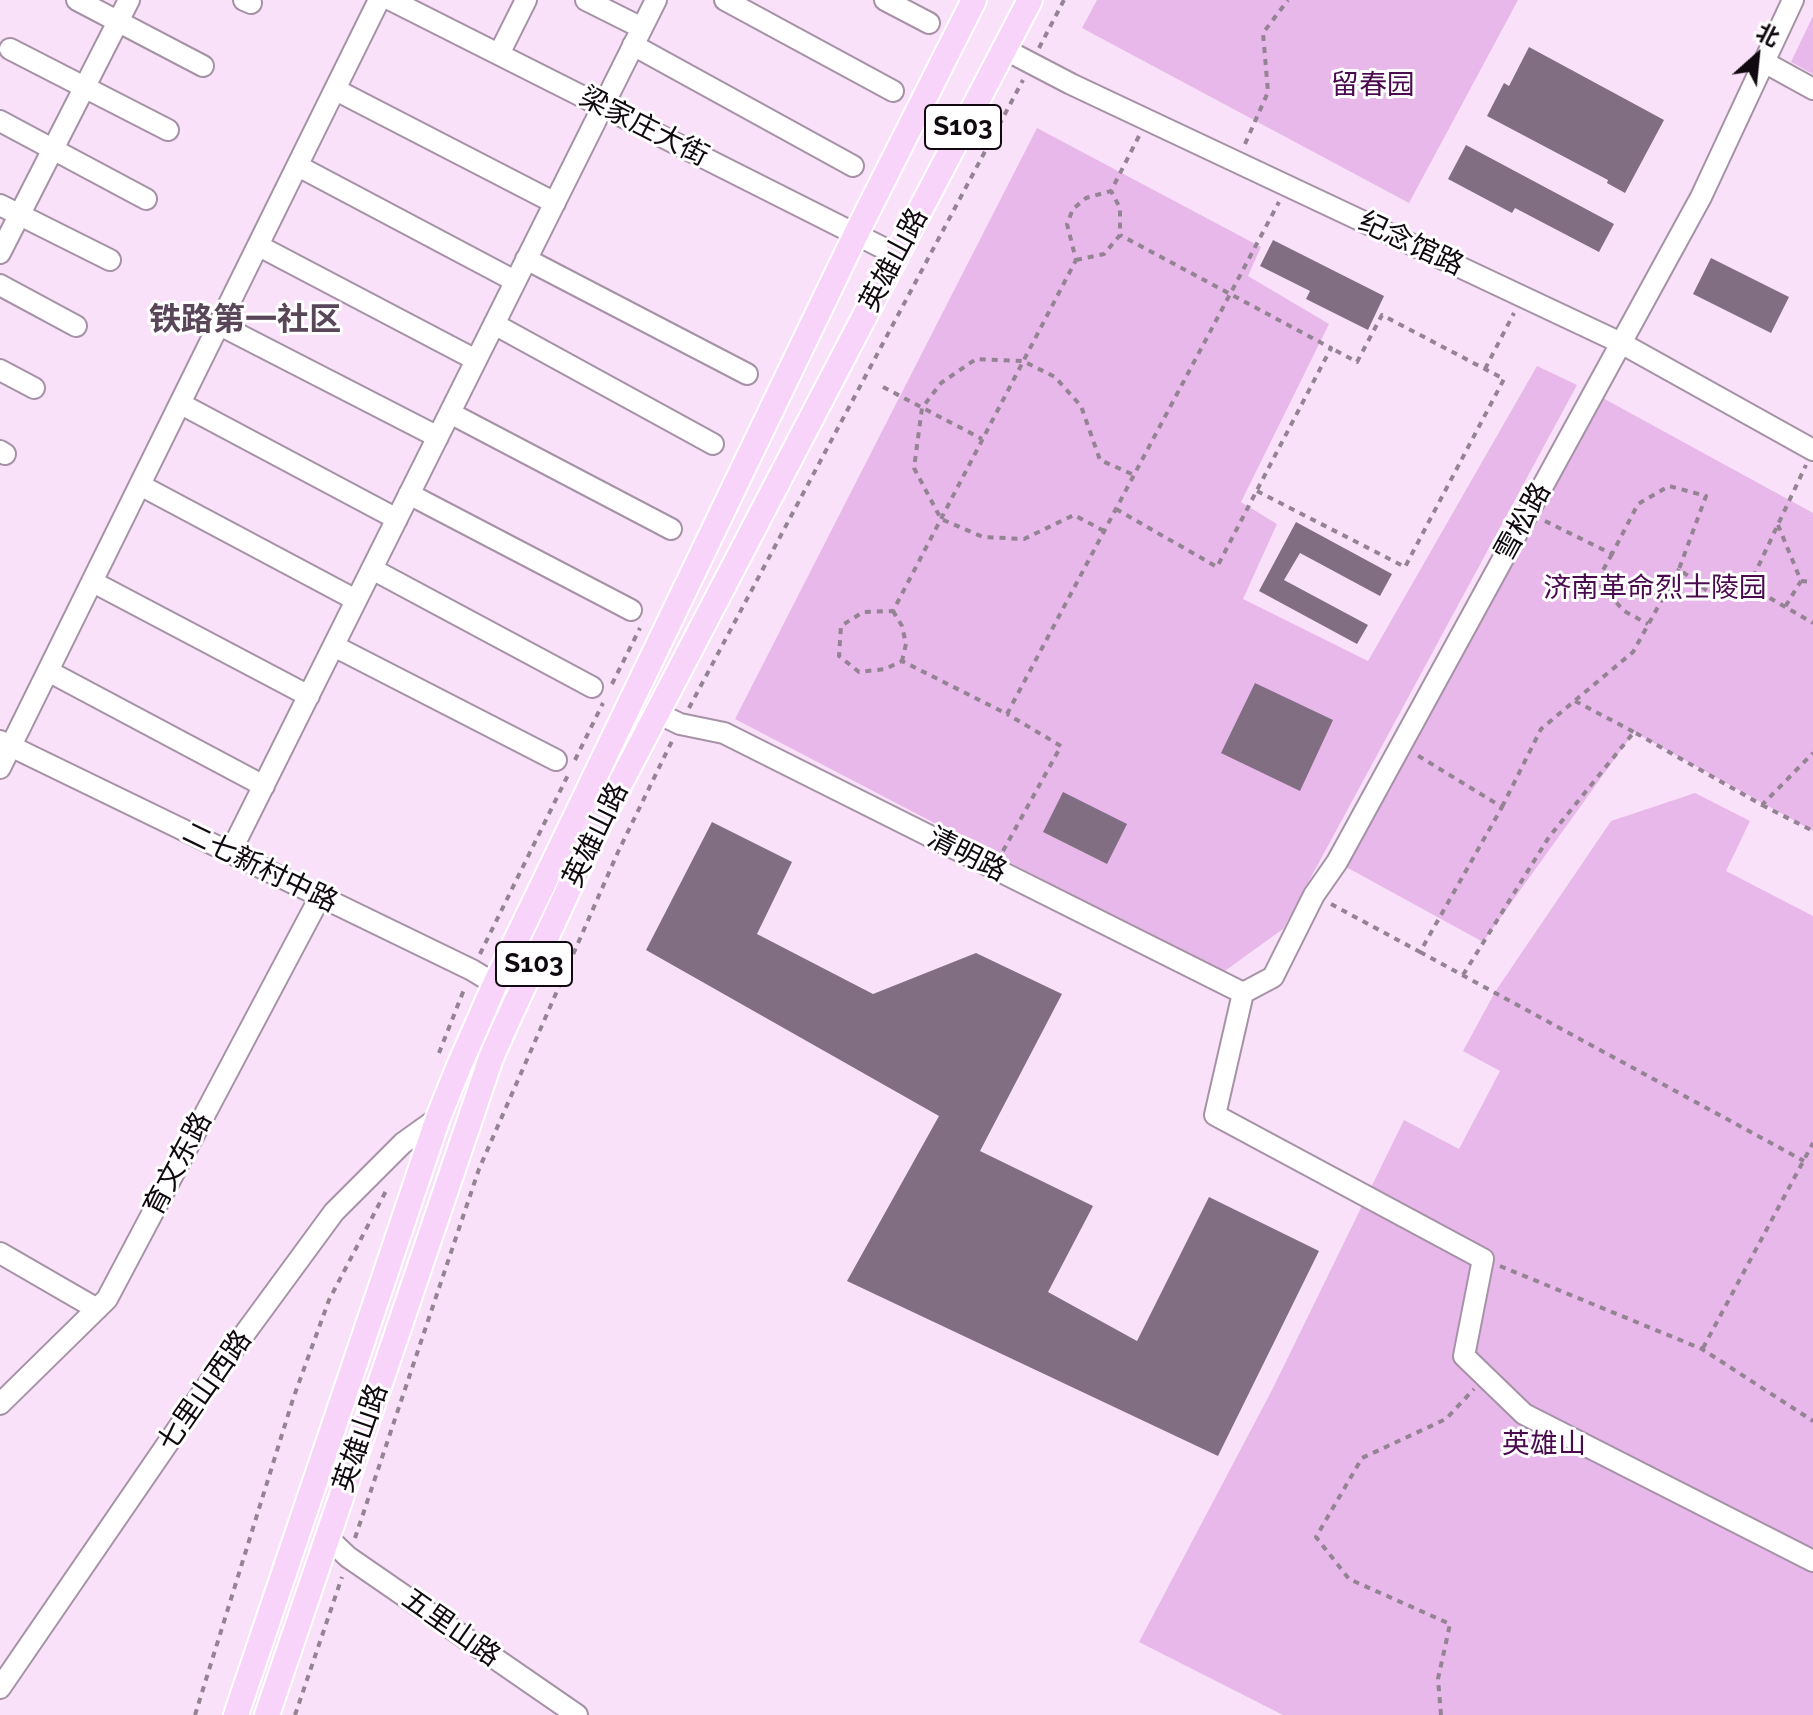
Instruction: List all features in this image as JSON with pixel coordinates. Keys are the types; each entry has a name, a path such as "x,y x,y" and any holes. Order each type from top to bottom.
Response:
{"main road":[{"name":"英雄山路","path":"236,1715 438,1118 495,984 856,234 974,0"},
{"name":"英雄山路","path":"267,1715 491,1058 598,826 1030,0"}],"street":[{"path":"77,0 203,66"},
{"path":"0,253 129,0"},
{"path":"0,768 6,744 48,671 93,582 379,0"},
{"name":"梁家庄大街","path":"391,0 897,255"},
{"path":"499,54 526,0"},
{"path":"586,0 638,36 853,166"},
{"path":"230,853 656,0"},
{"path":"725,0 893,91"},
{"path":"885,0 929,23"},
{"name":"雪松路","path":"1243,993 1273,977 1314,895 1337,862 1701,197 1793,0"},
{"path":"10,49 168,130"},
{"name":"纪念馆路","path":"1004,49 1147,120 1621,343 1813,450"},
{"path":"1764,62 1813,89"},
{"path":"336,90 555,203"},
{"path":"0,121 146,199"},
{"path":"298,166 515,281"},
{"path":"0,205 110,260"},
{"path":"259,246 476,360"},
{"path":"526,259 747,374"},
{"path":"0,285 76,326"},
{"path":"494,324 713,444"},
{"path":"220,325 438,437"},
{"path":"0,370 34,388"},
{"path":"181,404 397,519"},
{"path":"450,413 671,529"},
{"path":"140,485 356,600"},
{"path":"409,494 631,610"},
{"path":"372,569 592,687"},
{"path":"93,582 309,696"},
{"path":"334,646 556,760"},
{"path":"48,671 264,786"},
{"name":"清明路","path":"657,713 680,724 724,733 1243,993"},
{"name":"二七新村中路","path":"6,744 495,984 521,992"},
{"name":"育文东路","path":"0,1404 107,1299 320,897"},
{"path":"1243,993 1215,1115 1483,1259 1464,1356 1524,1414 1813,1561"},
{"name":"七里山西路","path":"0,1688 218,1370 334,1212 403,1143 438,1118"},
{"path":"0,1253 97,1309"},
{"name":"五里山路","path":"327,1537 348,1557 577,1715"}],"path":[{"path":"295,1715 479,1169 618,852 680,724 1064,0"},
{"path":"1237,162 1268,92 1263,33 1288,0"},
{"path":"893,611 1076,260 1067,224 1073,209 1086,198 1111,191 1147,120"},
{"path":"1007,714 1288,186"},
{"path":"1076,260 1104,254 1120,235 1120,208 1111,191"},
{"path":"1120,235 1357,362 1382,315 1504,379 1405,567 1257,491"},
{"path":"1485,369 1522,296"},
{"path":"1116,509 1217,567 1331,348"},
{"path":"1104,531 1074,515 1024,539 983,537 941,519 914,468 922,408 941,383 976,359 1023,361 1055,377 1081,406 1100,460 1134,475"},
{"path":"883,387 982,439"},
{"path":"1749,586 1813,450"},
{"path":"1420,952 1502,807 1541,729 1633,652 1679,569 1706,496 1669,486 1638,504 1597,581 1624,611 1648,624"},
{"path":"1528,513 1612,554"},
{"path":"1778,525 1801,581"},
{"path":"1679,569 1710,593 1749,586 1813,623"},
{"path":"1801,581 1813,582"},
{"path":"1785,607 1801,581"},
{"path":"893,611 863,612 841,626 839,656 859,672 885,669 902,661"},
{"path":"893,611 902,626 906,644 902,661"},
{"path":"902,661 1007,714 1061,746 994,869"},
{"path":"1574,701 1813,831"},
{"path":"1463,975 1549,837 1634,732"},
{"path":"1401,746 1502,807"},
{"path":"1762,805 1813,753"},
{"path":"1314,895 1804,1161"},
{"path":"1702,1349 1813,1143"},
{"path":"1483,1259 1702,1349 1813,1421"},
{"path":"1441,1715 1438,1679 1450,1624 1349,1579 1316,1537 1362,1458 1446,1419 1486,1377"}],"green space":[{"name":"留春园","path":"1097,0 1518,0 1409,203 1082,28"},
{"path":"1813,16 1813,74 1791,62"},
{"path":"1037,128 1261,247 1248,276 1329,324 1241,502 1277,524 1243,599 1368,661 1537,366 1577,385 1283,929 1222,973 735,719"},
{"name":"济南革命烈士陵园","path":"1601,397 1813,513 1813,831 1634,732 1483,942 1337,862"},
{"name":"英雄山","path":"1695,793 1750,821 1726,871 1813,916 1813,1715 1283,1715 1139,1642 1272,1390 1404,1120 1459,1149 1500,1071 1463,1051 1495,992 1611,821"}],"building":[{"path":"1529,47 1664,120 1625,193 1607,183 1608,180 1487,116 1504,83 1509,86"},
{"path":"1466,145 1614,224 1599,252 1515,208 1512,213 1448,179"},
{"path":"1273,240 1384,296 1368,330 1306,299 1310,291 1260,266"},
{"path":"1711,258 1789,297 1771,333 1693,294"},
{"path":"1296,522 1392,574 1380,596 1300,553 1284,580 1368,625 1357,644 1259,591"},
{"path":"1255,683 1333,720 1300,791 1221,753"},
{"path":"1063,792 1127,824 1107,864 1043,832"},
{"path":"712,822 792,862 757,934 873,994 976,953 1062,994 980,1151 1093,1206 1048,1292 1137,1341 1209,1197 1319,1251 1218,1456 847,1281 939,1116 646,950"}],"district":[{"name":"铁路第一社区","path":"245,320"}]}
